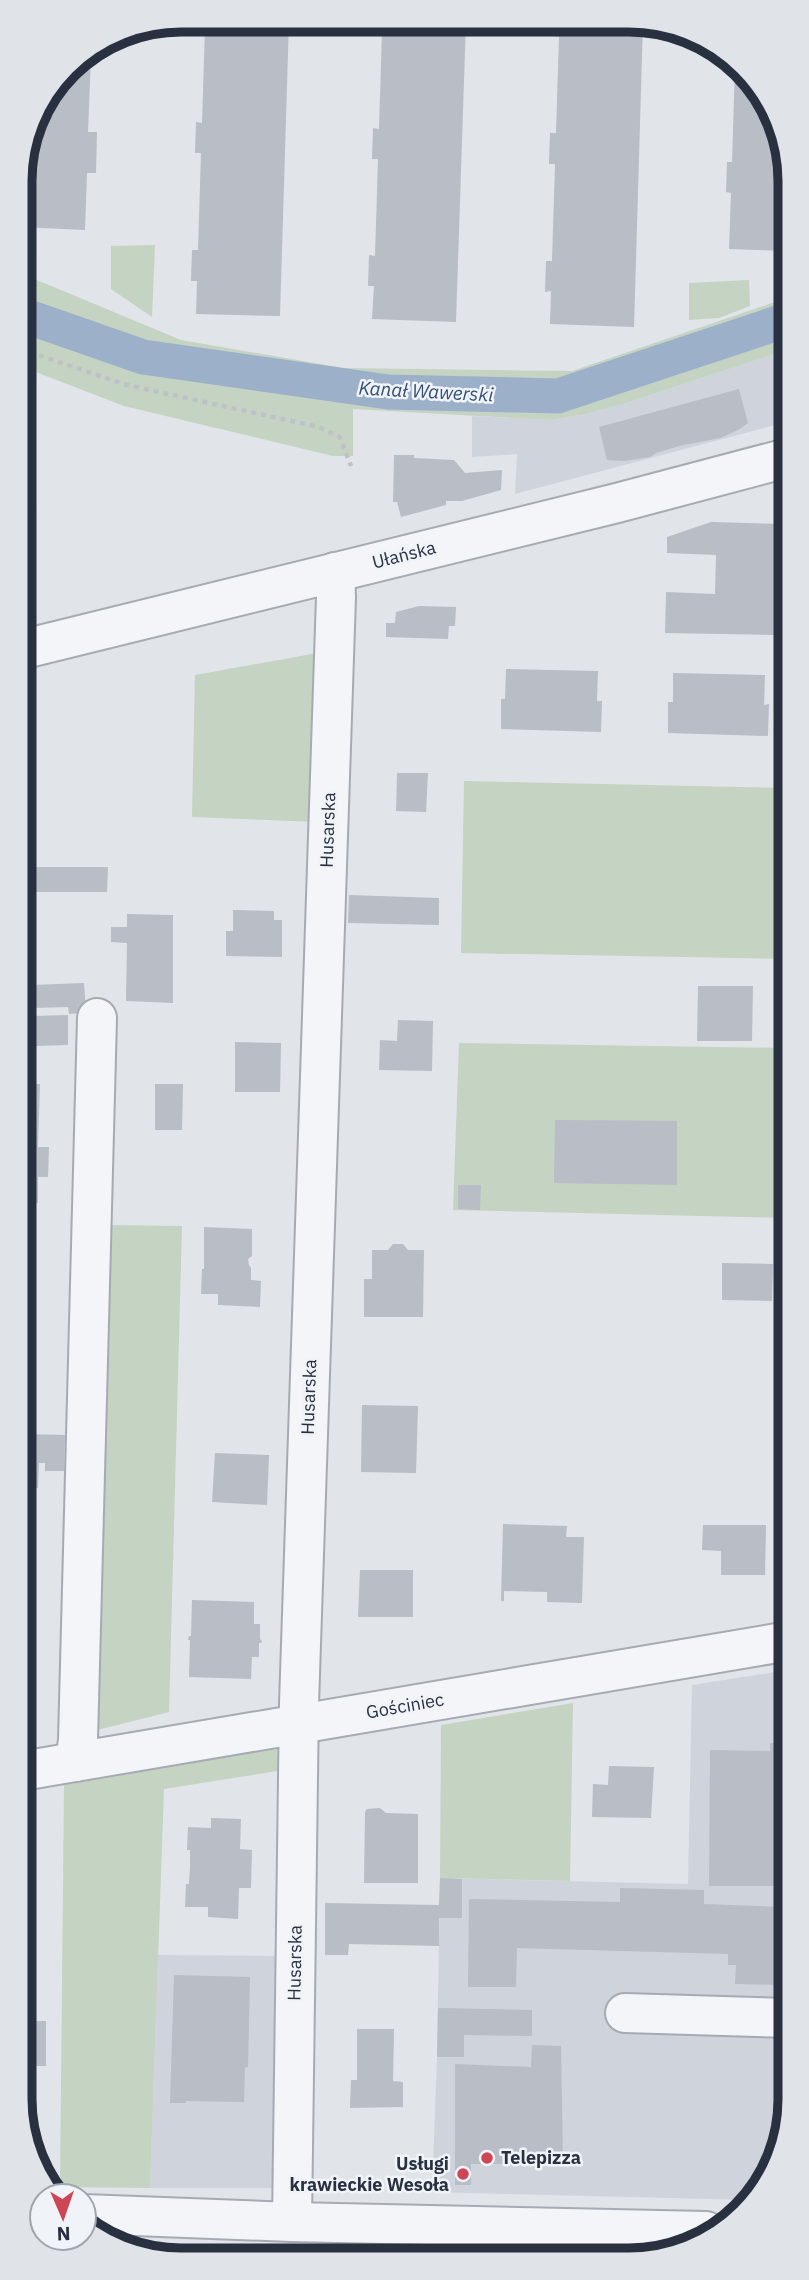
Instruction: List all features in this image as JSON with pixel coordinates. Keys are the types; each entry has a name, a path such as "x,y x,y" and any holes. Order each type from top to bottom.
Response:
{"street":[{"name":"Ułańska","path":"32,647 778,460"},
{"name":"Husarska","path":"292,2222 299,1724 335,572"},
{"path":"75,1762 78,1741 97,1018"},
{"name":"Gościniec","path":"32,1769 777,1643"},
{"path":"625,2013 777,2018"},
{"path":"98,2215 292,2222 699,2231"}],"path":[{"path":"32,353 127,385 318,427 340,437 351,466"}],"shaded area":[{"path":"778,353 778,424 515,494 517,454 472,457 472,416 550,420 623,404"},
{"path":"777,1672 777,2008 616,2002 604,2012 617,2025 777,2032 775,2128 762,2165 738,2200 432,2192 440,1878 688,1884 692,1685"},
{"path":"158,1955 286,1956 279,2188 150,2188"}],"green space":[{"path":"155,245 152,317 111,289 111,246"},
{"path":"32,278 181,340 343,368 572,371 778,301 778,353 623,404 550,420 353,409 353,456 333,456 124,406 32,371"},
{"path":"749,280 750,306 719,318 689,320 689,283"},
{"path":"323,652 317,822 192,817 195,675"},
{"path":"464,781 778,788 778,959 461,953"},
{"path":"459,1043 778,1048 777,1218 453,1210"},
{"path":"107,1225 182,1226 169,1712 89,1732"},
{"path":"573,1703 570,1881 440,1878 441,1725"},
{"path":"290,1747 290,1769 164,1789 150,2188 98,2187 98,2182 60,2182 64,1785"}],"building":[{"path":"205,32 289,32 280,316 196,314 197,281 191,281 192,250 198,250 201,153 195,153 196,122 202,123"},
{"path":"382,32 466,32 456,322 372,319 374,286 368,286 369,255 375,256 378,159 372,159 373,128 379,129"},
{"path":"553,32 643,32 634,327 550,324 551,291 545,292 546,261 552,261 555,164 549,164 550,133 556,133 559,37 553,36"},
{"path":"91,62 88,132 97,132 96,173 87,173 85,230 32,228 32,171 39,133 47,115 69,82"},
{"path":"735,76 758,106 775,152 778,181 778,251 729,249 731,193 726,192 727,162 732,162"},
{"path":"739,389 748,423 738,430 720,438 679,446 650,457 624,461 607,460 599,427"},
{"path":"394,455 454,460 465,473 502,470 501,490 462,501 446,501 446,505 401,517 397,502 393,502"},
{"path":"711,522 778,524 774,526 774,560 778,561 777,635 665,633 666,592 715,594 716,555 667,553 667,537"},
{"path":"419,606 456,607 455,626 449,626 448,639 386,637 386,623 395,623 396,612"},
{"path":"506,669 598,671 597,701 602,701 601,732 501,729 501,699 505,699"},
{"path":"673,673 765,675 764,705 769,704 768,736 668,733 668,702 673,702"},
{"path":"397,773 428,773 426,812 396,811"},
{"path":"32,867 108,867 107,892 32,892"},
{"path":"349,895 439,898 439,925 348,923"},
{"path":"233,910 274,911 274,920 282,920 282,957 226,956 226,931 233,931"},
{"path":"127,914 173,915 173,1003 126,1001 127,943 111,942 111,927 127,927"},
{"path":"84,983 86,1013 69,1014 68,1007 33,1008 32,985"},
{"path":"698,986 753,986 752,1041 697,1041"},
{"path":"68,1015 68,1045 34,1046 33,1016"},
{"path":"398,1020 433,1021 432,1071 379,1070 380,1040 397,1041"},
{"path":"235,1042 281,1043 280,1092 235,1092"},
{"path":"32,1084 40,1084 38,1147 49,1147 48,1177 38,1177 38,1203 32,1203"},
{"path":"155,1084 183,1084 182,1130 155,1130"},
{"path":"555,1120 677,1121 677,1185 554,1183"},
{"path":"458,1185 481,1185 480,1210 458,1209"},
{"path":"204,1227 252,1229 252,1256 248,1259 251,1280 261,1281 260,1307 218,1305 218,1294 201,1294"},
{"path":"393,1244 403,1244 408,1250 424,1250 423,1317 364,1317 364,1279 372,1279 372,1250 388,1250"},
{"path":"722,1263 773,1264 772,1301 722,1300"},
{"path":"362,1405 418,1406 416,1473 361,1472"},
{"path":"32,1434 65,1435 64,1471 45,1471 45,1463 39,1463 38,1488 32,1488"},
{"path":"215,1453 269,1455 267,1505 212,1502"},
{"path":"503,1524 567,1526 566,1537 584,1537 582,1603 547,1602 547,1592 504,1591 504,1601 501,1601"},
{"path":"703,1525 766,1525 765,1575 721,1575 721,1551 702,1550"},
{"path":"360,1570 413,1570 413,1617 358,1617"},
{"path":"192,1600 254,1602 254,1624 260,1624 262,1641 259,1643 259,1657 252,1657 251,1679 189,1677 188,1640 191,1636"},
{"path":"770,1743 777,1743 777,1886 709,1886 710,1750 770,1751"},
{"path":"609,1766 654,1767 651,1818 592,1817 593,1784 608,1785"},
{"path":"380,1808 386,1813 418,1814 418,1883 364,1883 365,1812 367,1809"},
{"path":"211,1818 241,1819 240,1849 252,1850 251,1888 239,1888 238,1919 208,1917 208,1907 185,1907 190,1867 190,1850 187,1850 188,1827 211,1828"},
{"path":"440,1878 462,1879 462,1918 439,1918 439,1946 349,1944 348,1955 325,1955 325,1903 439,1905"},
{"path":"620,1888 704,1890 704,1904 777,1907 777,1985 735,1984 736,1965 728,1965 728,1954 517,1948 516,1987 468,1987 469,1899 620,1902"},
{"path":"174,1975 250,1977 248,2067 245,2067 244,2102 170,2103"},
{"path":"438,2008 532,2010 532,2036 464,2035 464,2057 437,2057"},
{"path":"32,2021 46,2021 46,2066 32,2066"},
{"path":"357,2029 394,2029 393,2081 403,2082 403,2107 350,2108 351,2080 357,2080"},
{"path":"532,2045 561,2046 563,2164 471,2164 471,2185 455,2185 455,2064 531,2067"}],"waterway":[{"name":"Kanał Wawerski","path":"32,318 143,357 388,392 558,396 778,323"}],"place":[{"name":"Telepizza","path":"487,2158"},
{"name":"Usługi krawieckie Wesoła","path":"463,2174"}]}
